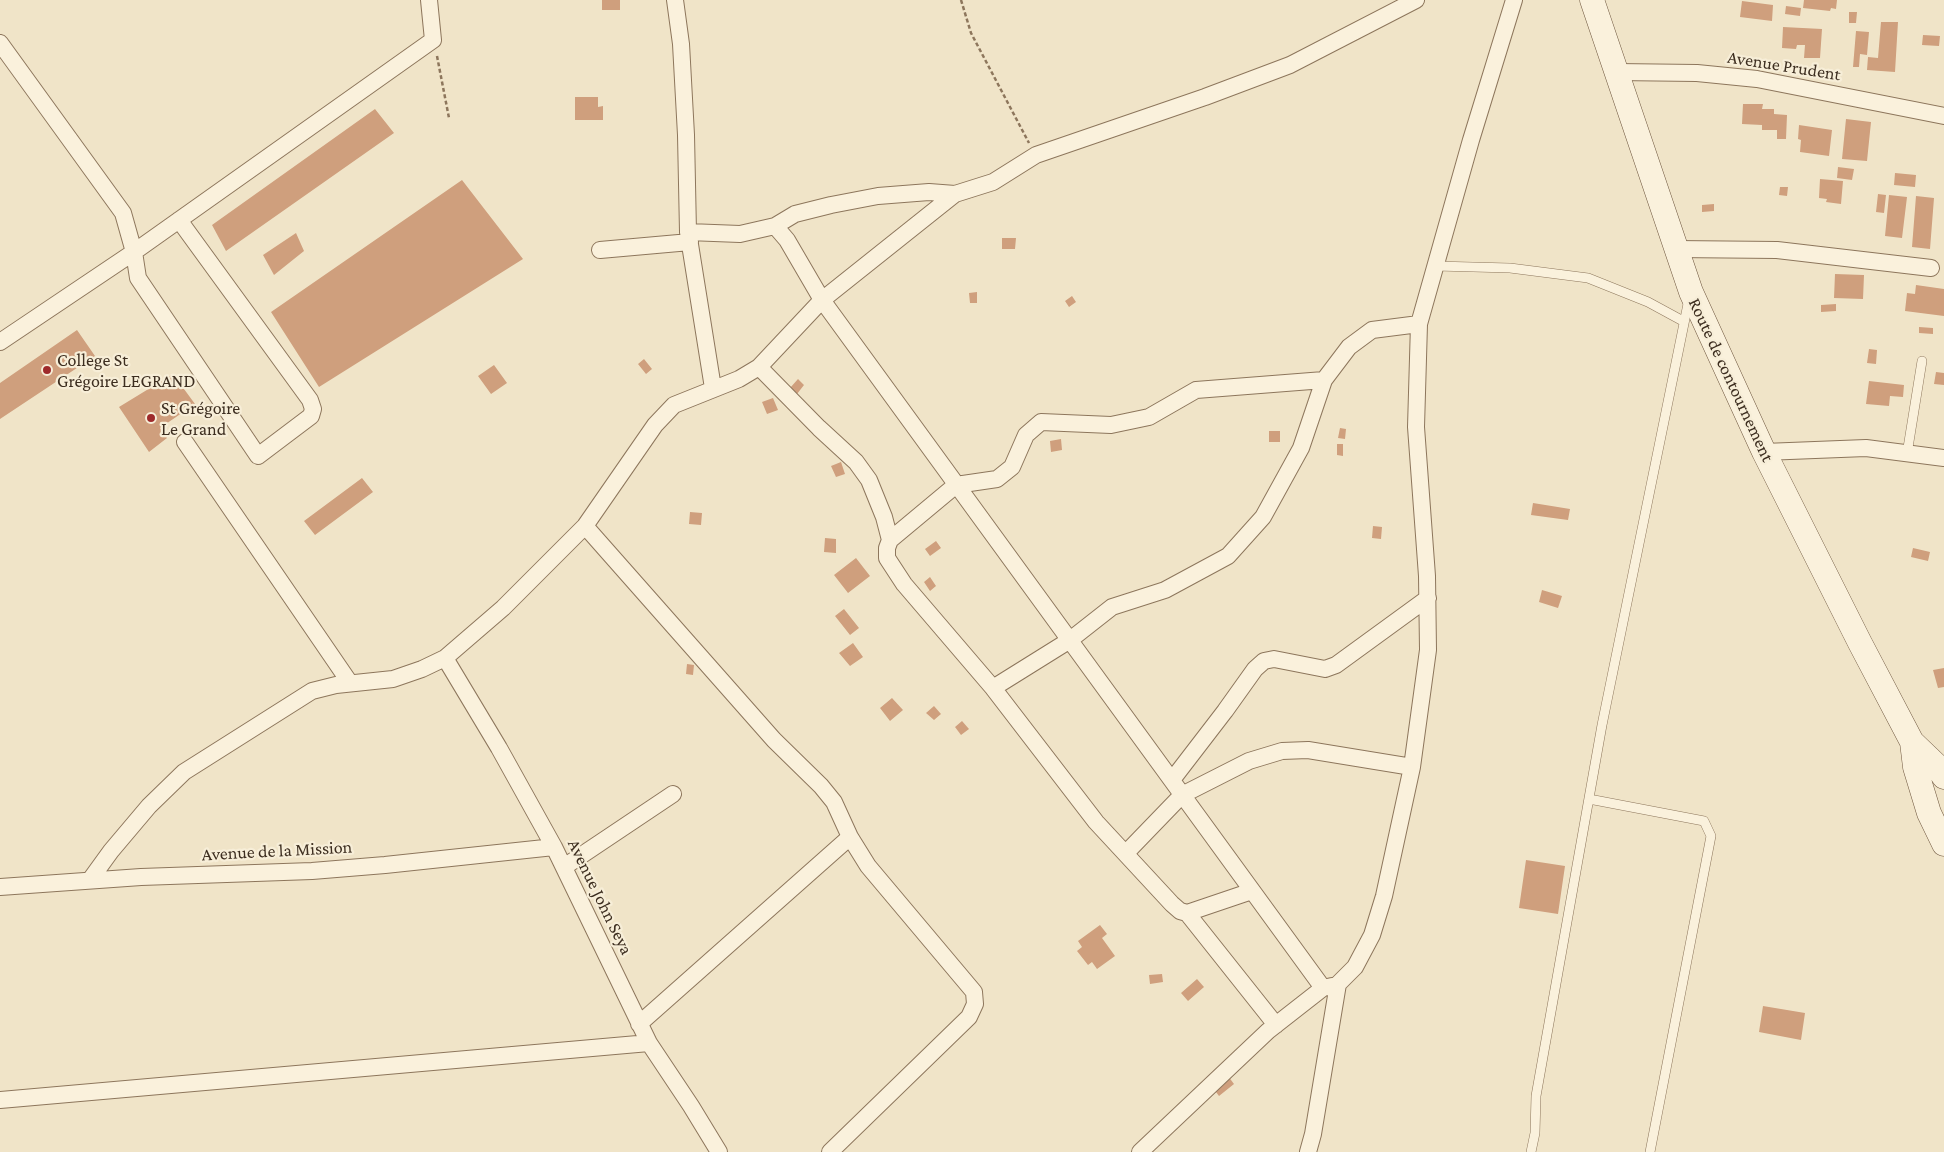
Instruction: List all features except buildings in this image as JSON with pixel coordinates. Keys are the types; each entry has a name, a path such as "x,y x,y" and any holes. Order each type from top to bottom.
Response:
{"street":[{"path":"0,342 134,252 434,40 429,0"},
{"path":"675,0 681,44 689,237 713,388"},
{"path":"90,880 111,851 149,806 184,772 312,691 336,684 393,679 446,658 503,608 585,526 656,425 674,405 739,379 759,367 822,300 955,194 993,182 1036,156 1290,65 1416,0"},
{"path":"1140,1152 1276,1025 1355,967 1372,935 1384,896 1412,767 1428,650 1428,598 1416,427 1419,324 1471,140 1514,0"},
{"name":"Route de contournement","path":"1592,0 1691,292 1764,452 1860,643 1912,742 1935,764 1944,777"},
{"path":"0,43 123,213 134,252 138,278 258,456 311,416 313,409 310,400 179,220"},
{"name":"Avenue Prudent","path":"1616,72 1697,73 1756,79 1944,116"},
{"path":"600,250 689,237 740,234 775,226 794,214 878,196 929,192 955,194"},
{"path":"775,226 787,240 822,300 1252,891 1330,986 1314,1125 1308,1152"},
{"path":"1675,249 1777,250 1931,268"},
{"path":"993,688 1070,640 1112,607 1165,590 1228,556 1263,517 1301,448 1324,380 1349,347 1372,330 1419,324"},
{"path":"759,367 819,428 856,462 869,480 884,517 890,540"},
{"path":"1252,891 1188,913 1180,911 1172,904 1096,822 993,688 904,584 887,558 887,548 890,540 956,485 997,479 1012,467 1026,435 1041,422 1111,425 1149,417 1196,390 1324,380"},
{"path":"185,442 350,683"},
{"path":"1764,452 1866,448 1944,458"},
{"path":"585,526 774,740 821,786 834,802 850,837 868,866 974,992 975,1004 969,1017 830,1152"},
{"path":"1172,780 1255,668 1264,661 1274,660 1324,669 1336,665 1428,598"},
{"name":"Avenue John Seya","path":"446,658 554,847 649,1043 692,1106 719,1152"},
{"name":"Route de contournement","path":"1912,742 1915,767 1929,813 1944,844"},
{"path":"1126,853 1182,794 1249,761 1282,751 1308,750 1412,767"},
{"path":"564,866 673,794"},
{"path":"639,1024 850,837"},
{"name":"Avenue de la Mission","path":"0,887 90,880 312,871 554,847"},
{"path":"1188,913 1276,1025"},
{"path":"0,1100 649,1043"}],"lane":[{"path":"1436,266 1510,268 1588,278 1648,302 1683,321"},
{"path":"1531,1152 1536,1096 1605,712 1683,321 1691,292"},
{"path":"1907,454 1922,361"},
{"path":"1589,800 1704,821 1711,836 1650,1152"}],"path":[{"path":"962,0 971,33 1036,156"},
{"path":"434,40 449,118"}],"place":[{"name":"College St Grégoire LEGRAND","path":"47,370"},
{"name":"St Grégoire Le Grand","path":"151,418"}]}
